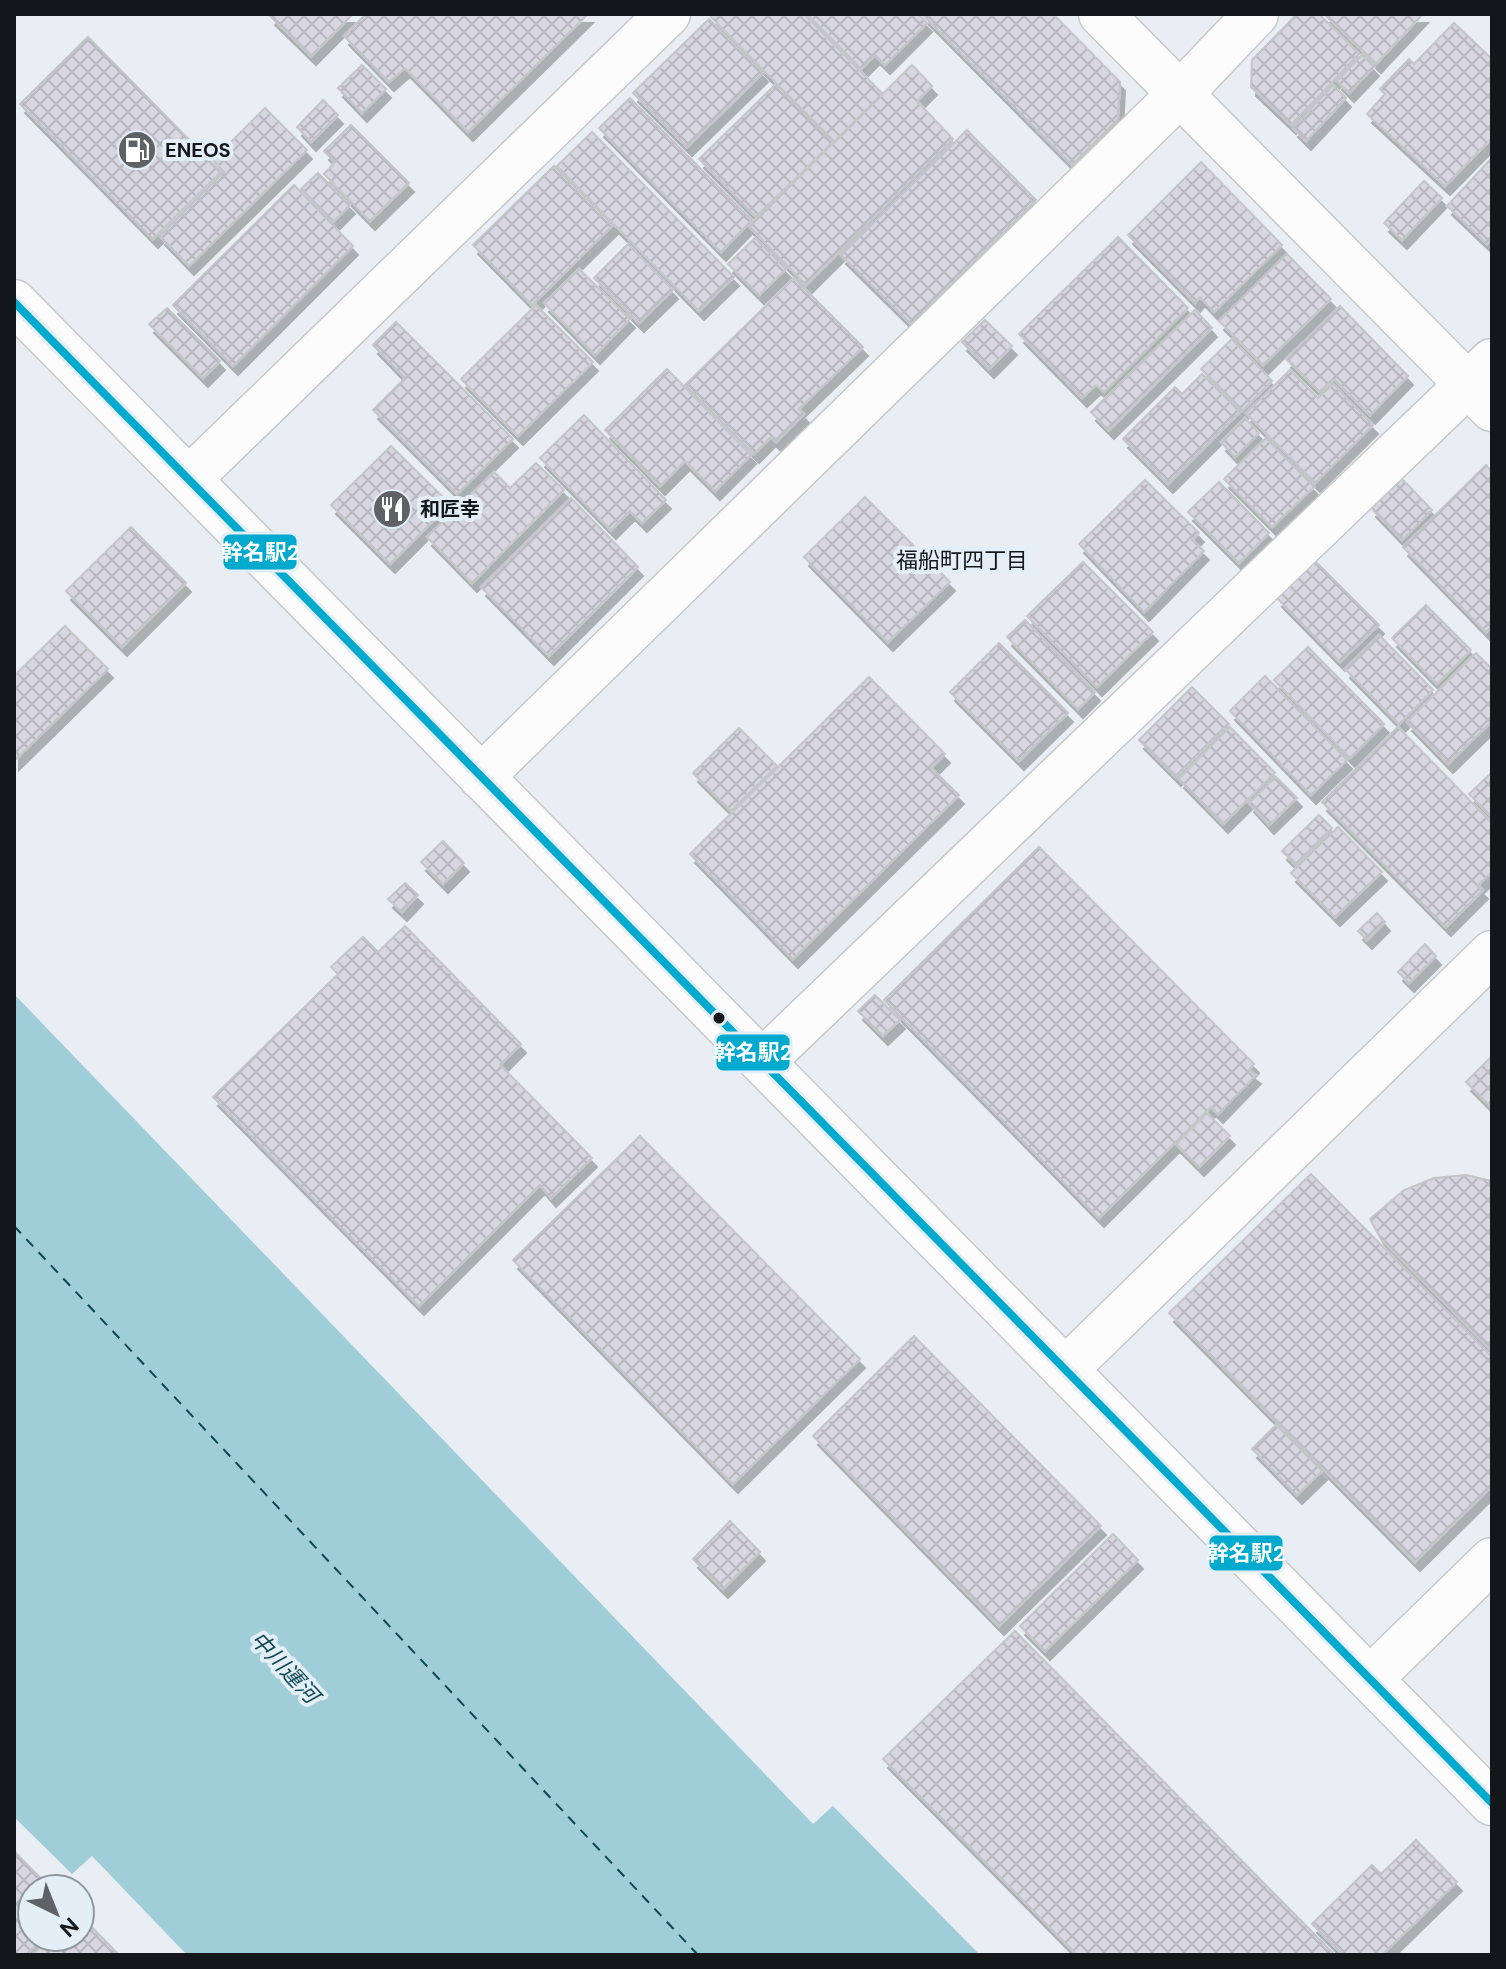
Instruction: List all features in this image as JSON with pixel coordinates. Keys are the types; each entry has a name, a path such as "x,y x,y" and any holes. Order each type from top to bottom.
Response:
{"street":[{"path":"189,479 668,14"},
{"path":"762,1062 1484,385 1180,94 1101,14"},
{"path":"481,777 1180,94 1256,14"},
{"path":"14,302 1492,1803"},
{"path":"1065,1370 1492,953"},
{"path":"1370,1679 1492,1560"}],"water":[{"name":"中川運河","path":"14,994 813,1824 833,1806 980,1955 187,1955 92,1856 71,1873 14,1817"}],"building":[{"path":"353,14 311,56 270,16"},
{"path":"366,14 588,14 468,132 405,68 389,82 344,36"},
{"path":"713,14 804,14 883,94 835,142 711,17"},
{"path":"807,14 918,14 927,23 885,65 875,55 861,69"},
{"path":"922,14 1053,14 1120,82 1118,119 1072,165"},
{"path":"1297,14 1319,14 1359,54 1291,125 1251,87 1252,60"},
{"path":"1324,14 1423,14 1376,64"},
{"path":"709,19 763,73 687,147 633,93"},
{"path":"1454,23 1492,59 1492,138 1445,186 1367,114 1385,94 1380,89 1409,59 1414,64"},
{"path":"88,37 221,172 153,239 20,104"},
{"path":"1362,55 1374,67 1349,93 1337,81"},
{"path":"362,65 386,89 362,113 338,88"},
{"path":"912,65 932,86 917,101 953,139 806,285 749,226"},
{"path":"776,84 833,142 756,217 699,159"},
{"path":"1333,85 1346,98 1306,141 1293,128"},
{"path":"630,98 752,220 721,252 599,128"},
{"path":"323,100 338,115 311,142 297,127"},
{"path":"265,108 307,150 189,266 160,236 224,172 213,160"},
{"path":"351,125 409,183 370,221 324,174 335,162 324,151"},
{"path":"967,130 1036,200 911,324 841,255"},
{"path":"592,132 734,277 699,311 557,166"},
{"path":"1490,160 1492,238 1487,244 1447,206"},
{"path":"1201,162 1282,245 1214,312 1200,297 1195,303 1128,235"},
{"path":"554,166 613,225 532,305 473,245"},
{"path":"318,173 350,205 333,222 301,189"},
{"path":"1424,181 1442,198 1402,240 1384,223"},
{"path":"294,185 353,246 233,366 173,305"},
{"path":"1118,237 1188,308 1104,392 1096,385 1082,398 1019,334"},
{"path":"755,238 786,269 759,295 728,264"},
{"path":"628,244 673,290 639,323 594,278"},
{"path":"1287,254 1331,299 1263,365 1219,321"},
{"path":"579,269 630,319 595,355 544,303"},
{"path":"794,278 863,347 799,409 804,414 776,442 771,437 754,454 685,385"},
{"path":"536,305 593,362 518,436 461,379"},
{"path":"1340,306 1408,376 1370,415 1334,379 1320,392 1286,359"},
{"path":"167,308 220,361 203,378 149,324"},
{"path":"1195,310 1212,328 1109,430 1091,412"},
{"path":"985,320 1012,346 989,369 962,342"},
{"path":"396,322 513,439 457,494 373,410 405,378 373,345"},
{"path":"1232,339 1272,381 1242,411 1201,369"},
{"path":"667,369 751,455 715,491 685,461 660,486 605,430"},
{"path":"1290,370 1318,398 1333,384 1373,425 1315,483 1246,413"},
{"path":"1202,374 1240,412 1168,484 1123,439 1175,387 1182,394"},
{"path":"584,415 666,500 642,523 630,511 611,530 540,458"},
{"path":"1245,418 1259,433 1235,457 1221,442"},
{"path":"1266,438 1314,487 1272,527 1224,479"},
{"path":"391,446 450,504 390,564 331,505"},
{"path":"536,463 564,490 472,583 427,537 494,472 510,488"},
{"path":"1486,465 1492,472 1492,626 1486,632 1403,547"},
{"path":"1402,479 1432,510 1402,540 1371,508"},
{"path":"1145,480 1199,533 1192,540 1204,551 1144,612 1079,544"},
{"path":"1219,482 1269,533 1239,563 1188,512"},
{"path":"865,497 950,582 888,642 804,557"},
{"path":"571,498 638,567 549,656 481,587"},
{"path":"131,527 186,583 122,647 66,591"},
{"path":"1315,561 1379,625 1340,662 1277,598"},
{"path":"1083,562 1153,632 1097,687 1027,616"},
{"path":"1426,605 1471,650 1437,684 1392,638"},
{"path":"1025,620 1095,692 1078,709 1007,637"},
{"path":"65,626 108,669 14,761 14,676"},
{"path":"1379,635 1433,690 1399,724 1345,669"},
{"path":"999,643 1068,713 1019,761 950,692"},
{"path":"1308,647 1384,724 1350,758 1274,680"},
{"path":"1476,653 1492,669 1492,721 1448,764 1407,722"},
{"path":"1265,676 1347,760 1311,795 1230,711"},
{"path":"869,677 945,754 931,768 959,795 793,959 690,854"},
{"path":"1192,687 1229,724 1176,777 1139,740"},
{"path":"1230,727 1275,773 1223,824 1179,779"},
{"path":"1398,727 1492,823 1492,872 1478,885 1483,890 1446,927 1322,802"},
{"path":"739,728 777,766 731,811 693,773"},
{"path":"1492,772 1492,817 1469,794"},
{"path":"1276,777 1297,798 1269,825 1249,803"},
{"path":"1319,815 1332,828 1296,865 1282,851"},
{"path":"1338,827 1382,872 1335,917 1291,873"},
{"path":"443,841 464,863 443,884 421,862"},
{"path":"1039,847 1254,1064 1249,1070 1256,1075 1218,1114 1211,1107 1099,1218 884,1000"},
{"path":"405,883 418,895 402,912 388,899"},
{"path":"1377,913 1385,922 1367,940 1358,931"},
{"path":"405,926 521,1044 500,1065 592,1158 551,1198 540,1185 419,1306 213,1097 338,974 331,967 363,937 378,952"},
{"path":"1425,944 1436,956 1409,983 1398,972"},
{"path":"875,995 900,1020 883,1036 858,1011"},
{"path":"1492,1056 1492,1108 1466,1082"},
{"path":"1207,1113 1230,1136 1199,1167 1176,1144"},
{"path":"640,1136 860,1359 733,1484 513,1260"},
{"path":"1311,1174 1492,1357 1492,1486 1415,1562 1169,1313"},
{"path":"1466,1175 1492,1181 1492,1351 1381,1239 1370,1219 1404,1190 1434,1178"},
{"path":"914,1336 1101,1526 999,1626 813,1436"},
{"path":"1276,1425 1322,1471 1297,1495 1252,1449"},
{"path":"730,1521 760,1552 723,1589 693,1559"},
{"path":"1113,1534 1138,1560 1045,1651 1020,1626"},
{"path":"1015,1631 1335,1955 1077,1955 883,1759"},
{"path":"1416,1840 1457,1882 1382,1955 1343,1955 1312,1924 1372,1865 1381,1874"},
{"path":"14,1851 35,1873 16,1873 16,1953 28,1953 14,1955"},
{"path":"96,1931 119,1955 32,1955 96,1953"}],"ferry route":[{"path":"14,1226 698,1955"}],"transit line":[{"name":"幹名駅2","path":"14,302 1492,1803"}],"place":[{"name":"ENEOS","path":"137,150"},
{"name":"和匠幸","path":"392,509"}],"district":[{"name":"福船町四丁目","path":"962,560"}]}
